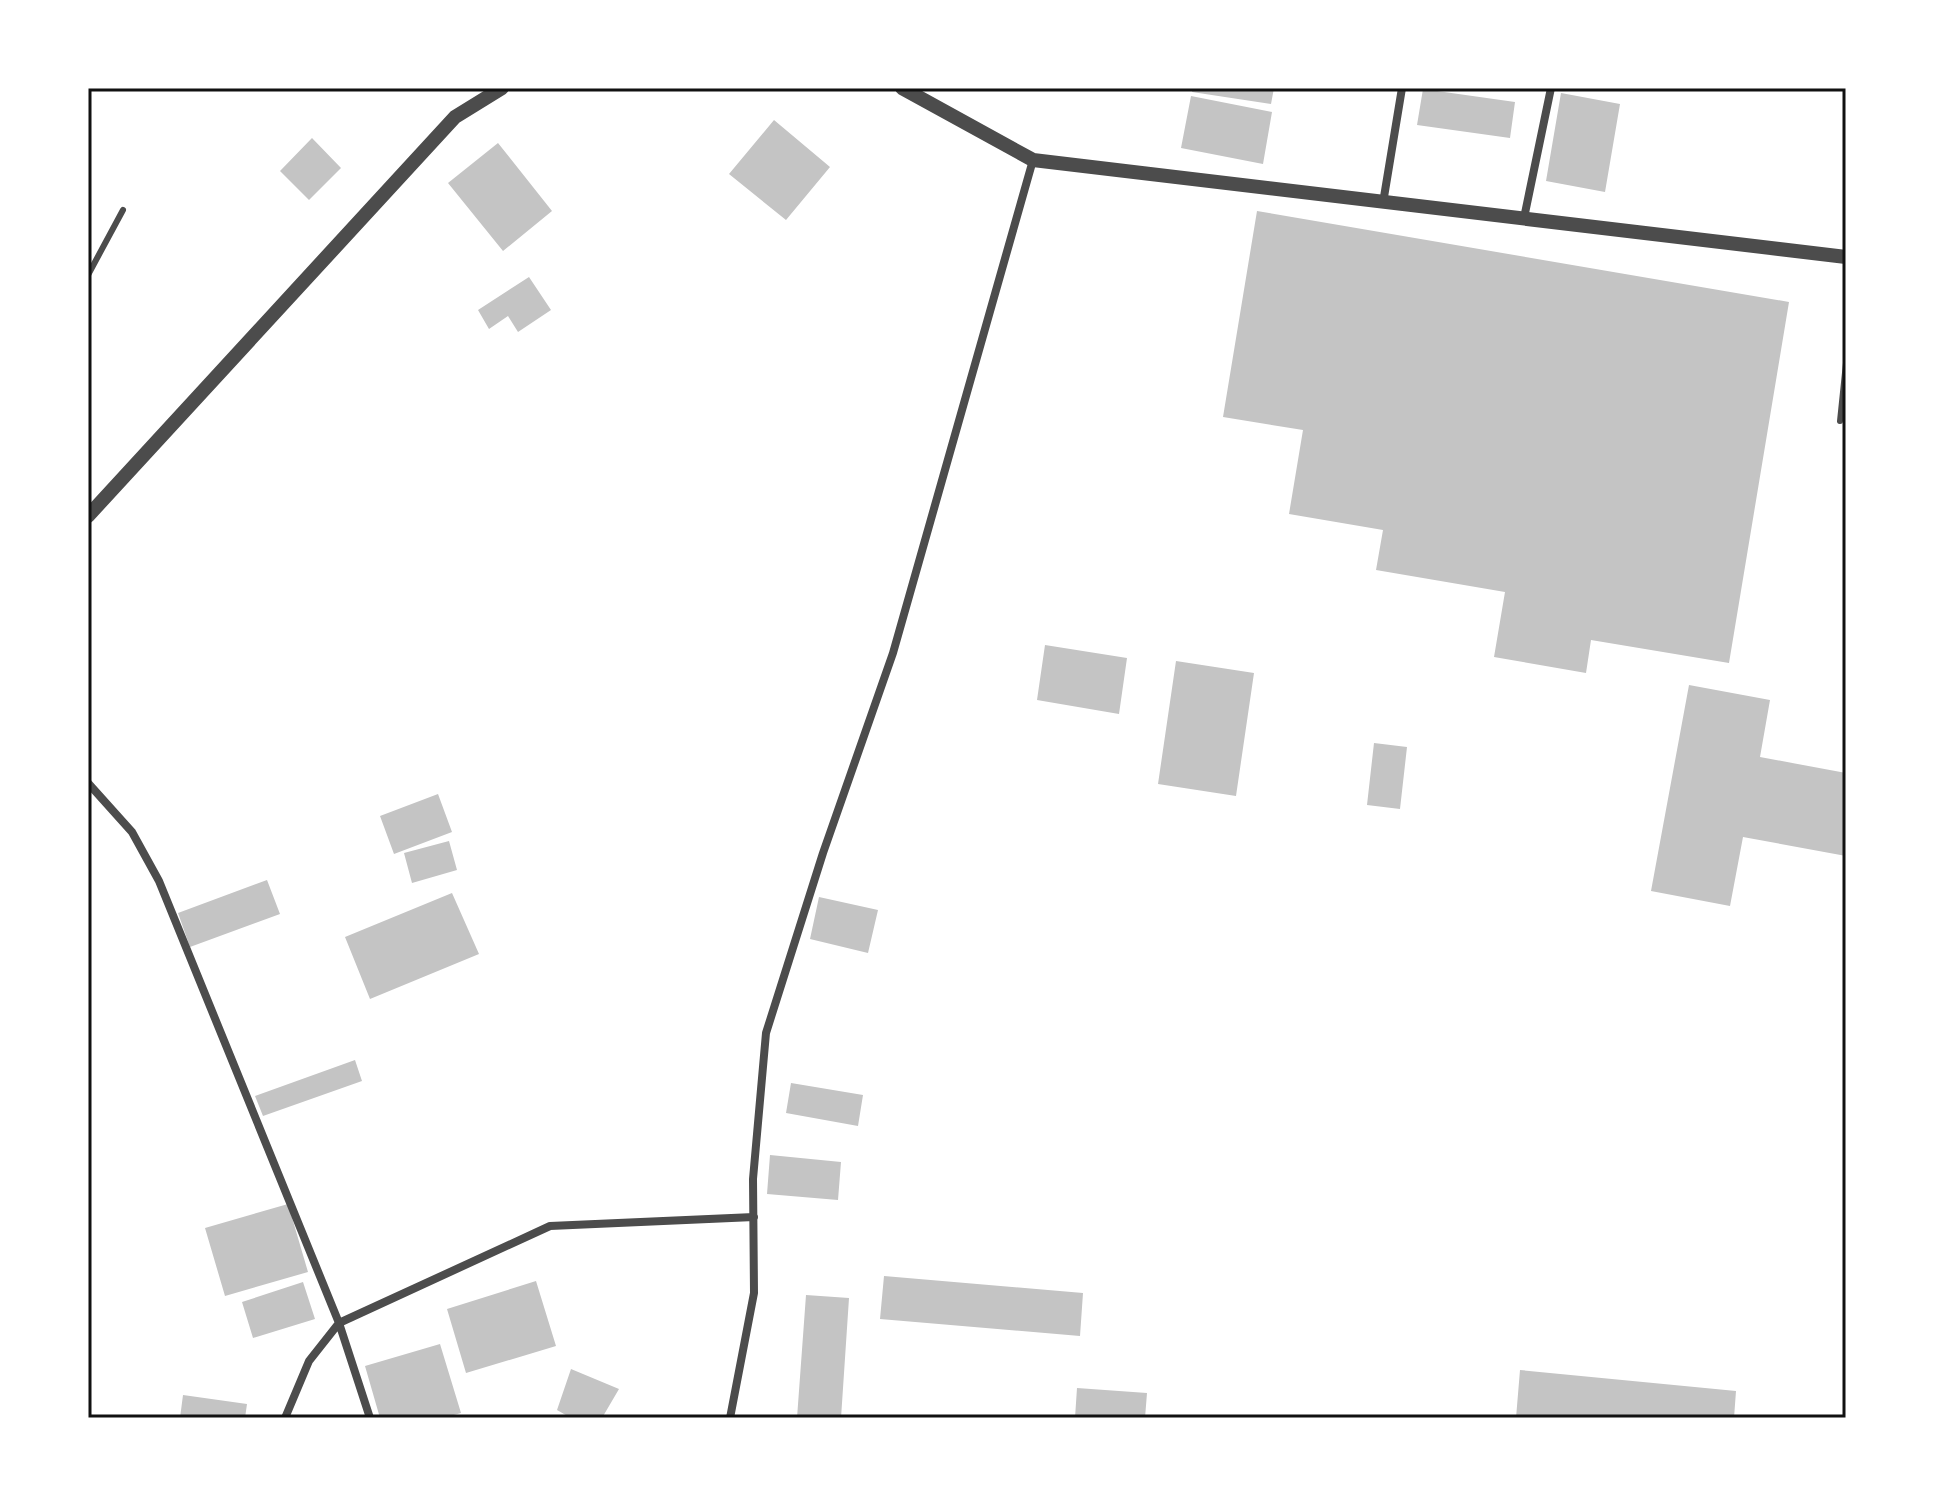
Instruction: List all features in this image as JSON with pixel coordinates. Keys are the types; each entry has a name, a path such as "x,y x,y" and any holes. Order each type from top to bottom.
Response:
{"street":[{"path":"88,516 455,117 502,88"},
{"path":"902,88 1033,160 1846,257"},
{"path":"1383,203 1402,88"},
{"path":"1524,218 1551,88"},
{"path":"730,1418 754,1293 753,1179 766,1033 823,853 893,653 1033,160"},
{"path":"88,783 132,832 159,881 339,1323 370,1418"},
{"path":"285,1418 309,1361 339,1323 550,1226 754,1217"}],"lane":[{"path":"88,275 123,210"},
{"path":"1840,421 1846,363"}],"building":[{"path":"1193,88 1274,88 1271,104 1192,92"},
{"path":"1423,89 1515,102 1510,138 1417,125"},
{"path":"1561,93 1620,104 1605,192 1546,181"},
{"path":"1191,96 1272,112 1263,164 1181,148"},
{"path":"774,120 830,167 786,220 729,174"},
{"path":"312,138 341,168 309,200 280,171"},
{"path":"498,143 552,211 503,251 448,183"},
{"path":"1257,211 1789,302 1729,663 1591,640 1586,673 1494,657 1505,592 1376,570 1383,530 1289,514 1303,430 1223,417"},
{"path":"529,277 551,310 518,332 508,316 489,329 478,310"},
{"path":"1045,645 1127,658 1119,714 1037,700"},
{"path":"1176,661 1254,673 1236,796 1158,784"},
{"path":"1689,685 1770,700 1760,757 1846,773 1846,856 1743,837 1730,906 1651,891"},
{"path":"1374,743 1407,747 1400,809 1367,805"},
{"path":"438,794 452,832 394,854 380,816"},
{"path":"449,841 457,870 412,883 404,853"},
{"path":"267,880 280,914 190,947 178,913"},
{"path":"452,893 479,954 370,999 345,937"},
{"path":"819,897 878,910 868,953 810,939"},
{"path":"355,1060 362,1081 263,1116 255,1096"},
{"path":"791,1083 863,1095 858,1126 786,1113"},
{"path":"770,1155 841,1162 838,1200 767,1194"},
{"path":"288,1204 308,1272 225,1296 205,1228"},
{"path":"884,1276 1083,1293 1080,1336 880,1319"},
{"path":"536,1281 556,1346 466,1373 447,1309"},
{"path":"303,1282 315,1319 253,1338 242,1302"},
{"path":"806,1295 849,1298 841,1418 797,1418"},
{"path":"440,1344 461,1413 443,1418 380,1418 365,1366"},
{"path":"571,1369 619,1389 602,1418 571,1418 557,1410"},
{"path":"1520,1370 1736,1391 1734,1418 1516,1418"},
{"path":"1077,1388 1147,1393 1145,1418 1075,1418"},
{"path":"183,1395 247,1404 245,1418 180,1418"}]}
